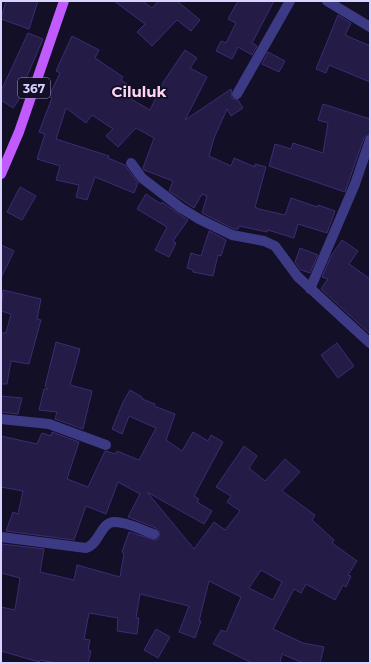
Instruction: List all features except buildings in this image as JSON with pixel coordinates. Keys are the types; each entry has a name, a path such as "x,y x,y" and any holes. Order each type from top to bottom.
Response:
{"main road":[{"name":"367","path":"1,174 19,132 64,1"}],"street":[{"path":"236,94 290,1"},
{"path":"327,1 370,27"},
{"path":"310,289 355,184 370,140"},
{"path":"131,163 134,170 142,178 181,208 199,219 227,233 275,246 295,274 370,343"},
{"path":"1,419 49,424 106,445"},
{"path":"1,538 86,548 91,546 97,540 105,526 115,522 154,534"}],"district":[{"name":"Ciluluk","path":"139,91"}]}
